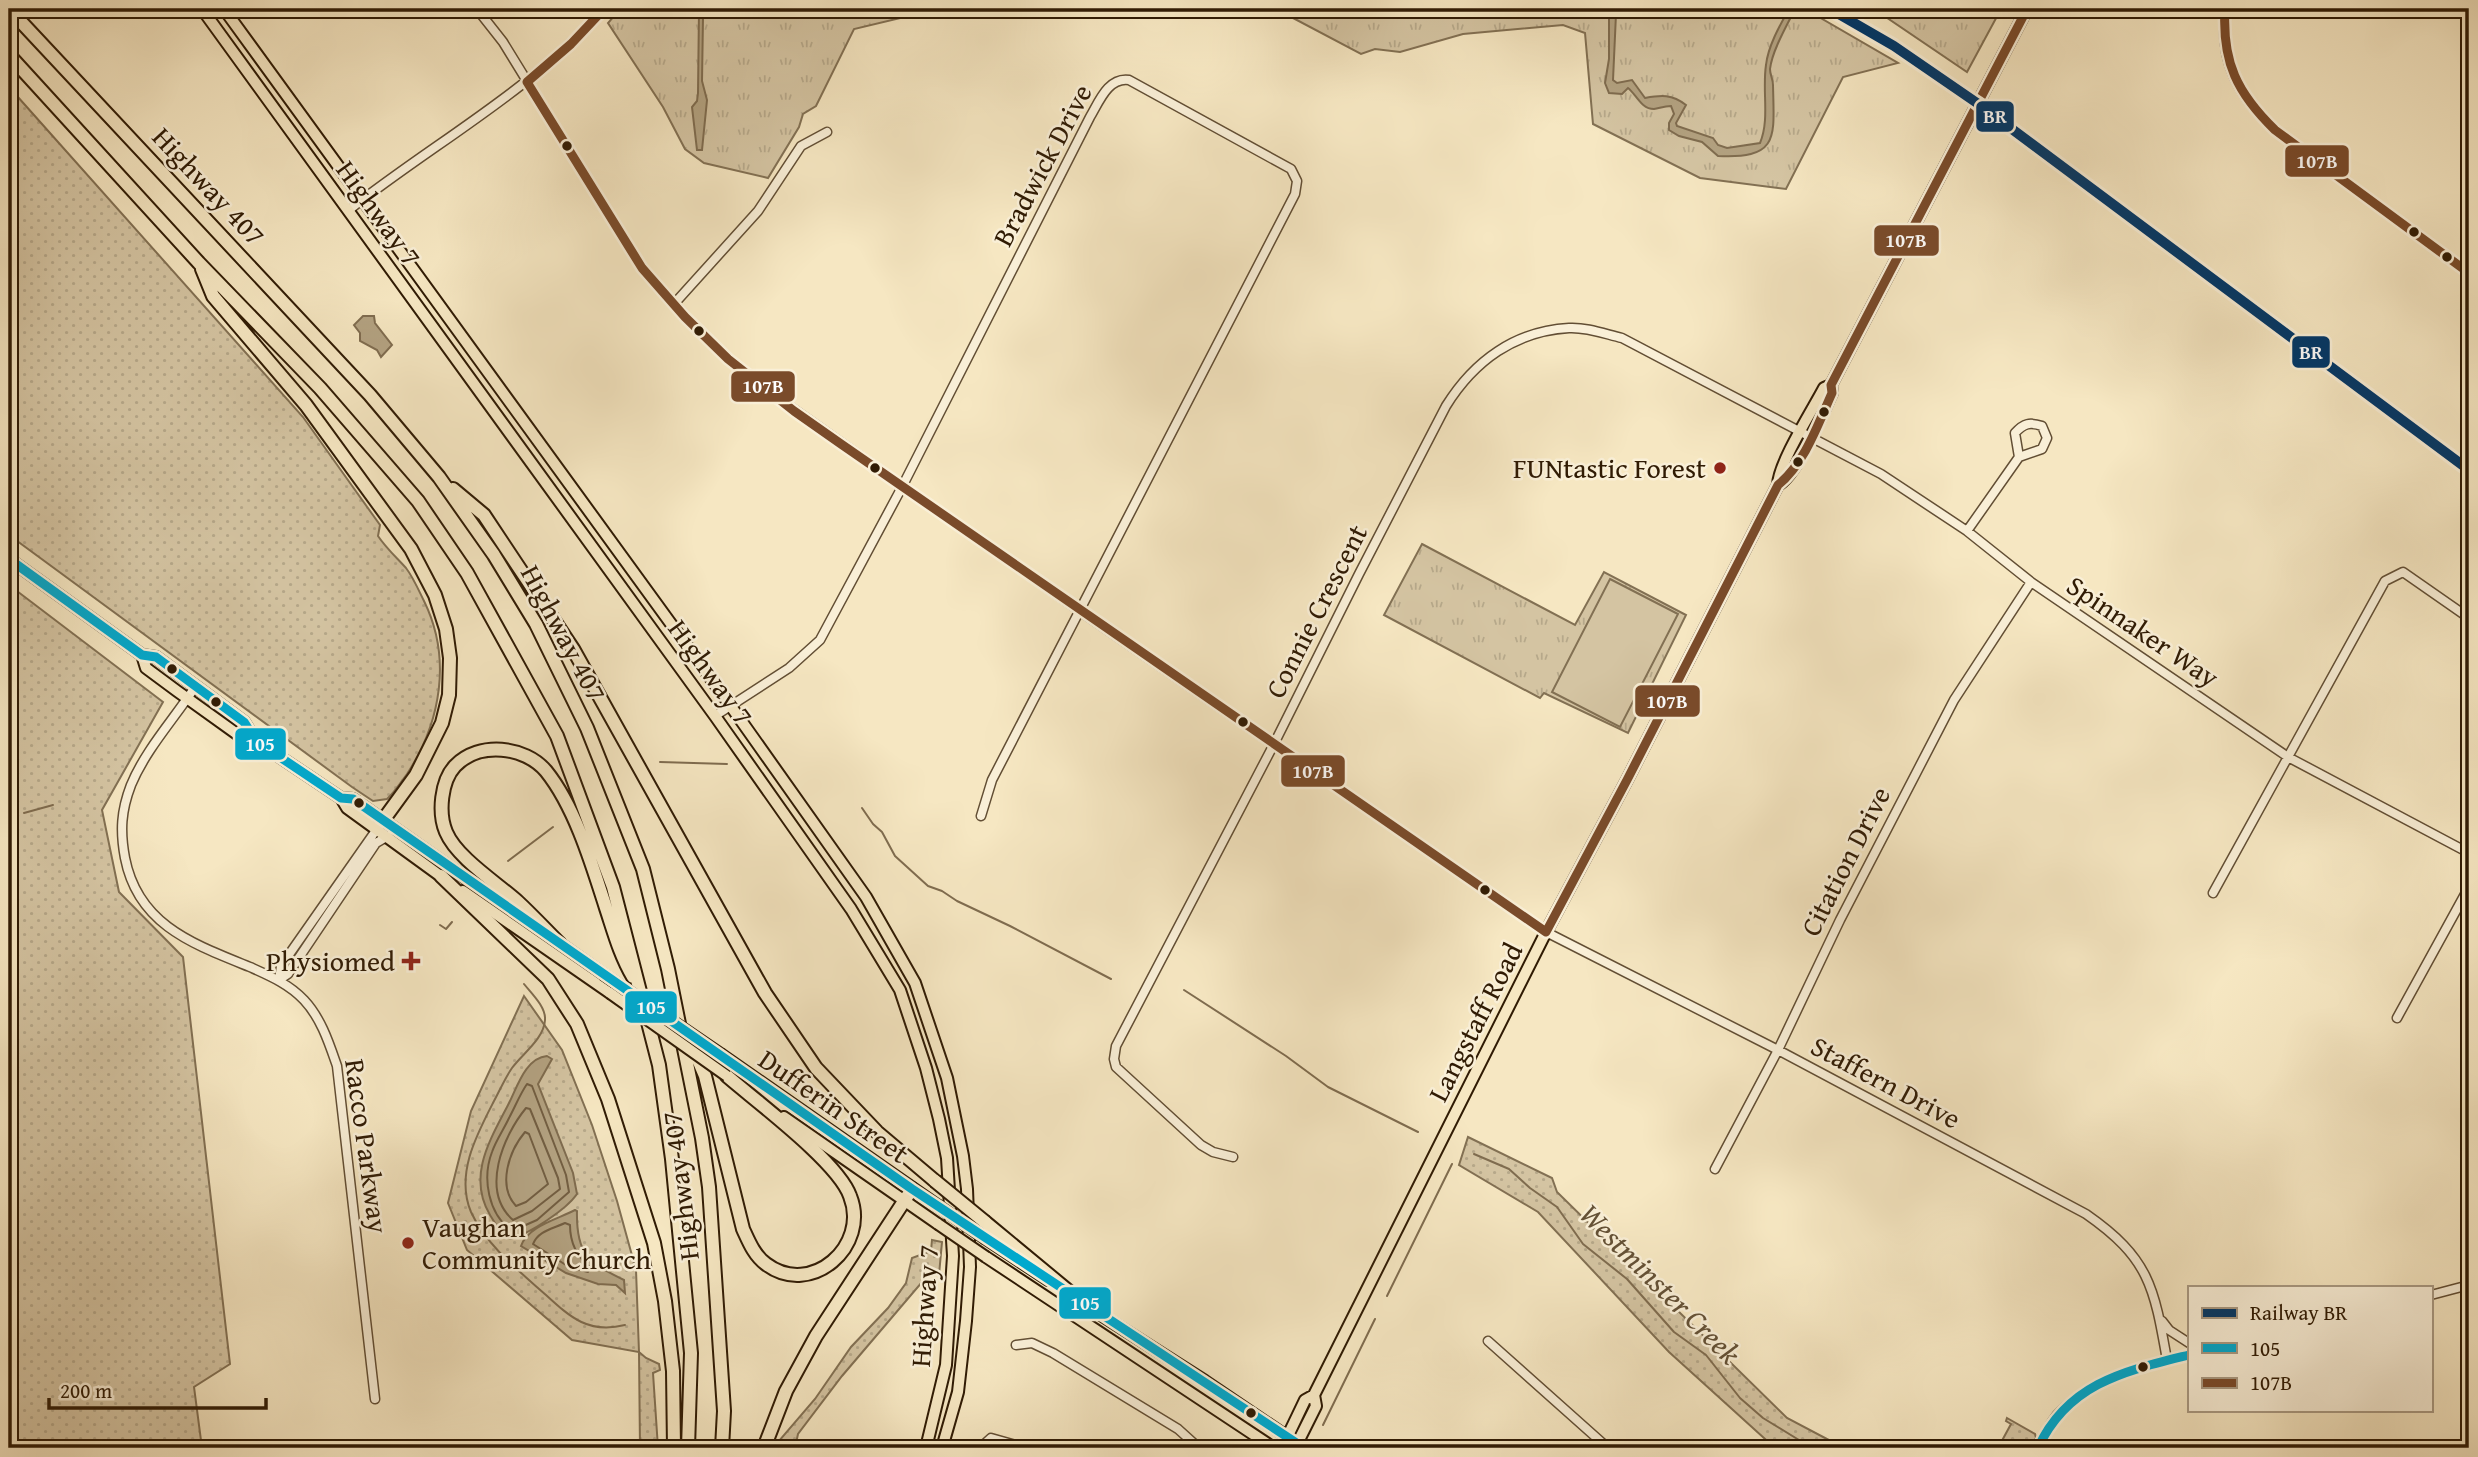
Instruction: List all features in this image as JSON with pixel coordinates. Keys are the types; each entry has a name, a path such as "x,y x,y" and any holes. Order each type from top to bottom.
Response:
{"highway":[{"name":"Highway 407","path":"9,9 360,384 439,477 494,555 536,624 587,728 643,869 675,1004 709,1187 724,1411 722,1448"},
{"name":"Highway 407","path":"9,55 199,263 320,388 418,501 467,573 557,736 613,887 659,1065 679,1225 691,1353 688,1448"},
{"path":"199,263 213,296 306,405 411,549 435,595 450,658 449,695 442,723 416,775 381,824"},
{"path":"439,477 484,514 573,649 765,993 816,1068 877,1132 1084,1304"},
{"path":"560,944 519,903 460,852 444,828 441,808 446,782 456,765 475,753 496,748 524,754 544,769 562,796 590,859 623,961 640,988"},
{"path":"441,876 548,979 577,1024 608,1099 654,1243 665,1301 673,1371 674,1448"},
{"path":"675,1004 705,1076 743,1229 752,1250 767,1265 789,1274 820,1270 839,1256 851,1240 856,1219 850,1196 843,1182 820,1157 727,1076"},
{"path":"764,1448 786,1391 817,1336 912,1189"}],"main road":[{"name":"Highway 7","path":"202,9 715,716 851,909 900,990 926,1069 947,1158 953,1256 947,1365 926,1448"},
{"name":"Highway 7","path":"224,9 730,705 866,898 915,983 947,1078 966,1178 970,1267 958,1392 942,1448"},
{"name":"Langstaff Road","path":"1282,1448 1296,1444 1305,1400 1314,1395 1546,932 1778,485 1778,476 1805,435 1824,388 1830,385 2027,9"},
{"name":"Dufferin Street","path":"9,559 142,655 156,657 244,722 256,741"},
{"name":"Dufferin Street","path":"142,655 146,668 237,734 256,741 341,798 353,799 381,824 722,1055 912,1189 1205,1381 1296,1444"},
{"name":"Dufferin Street","path":"381,824 388,836 441,876 905,1203 1274,1448"}],"street":[{"name":"Staffern Drive","path":"477,9 503,42 642,268 725,356 768,391 1080,611 1546,932 1778,1050 2085,1214 2115,1234 2146,1272 2160,1317 2167,1360"},
{"path":"349,210 527,82 571,44 604,9"},
{"path":"2225,9 2224,46 2229,67 2252,108 2276,130 2469,273"},
{"name":"Bradwick Drive","path":"715,716 789,668 820,640 902,486 1090,117 1111,84 1122,79 1129,80 1291,169 1297,181 1291,204 992,780 981,816"},
{"path":"674,304 758,211 801,146 827,132"},
{"name":"Connie Crescent","path":"1233,1157 1213,1152 1202,1145 1134,1085 1116,1067 1116,1046 1458,387 1503,347 1536,333 1568,328 1588,330 1622,338 1805,435"},
{"path":"1967,531 2019,457 2042,449 2048,438 2042,426 2032,422 2022,425 2015,433 2019,457"},
{"name":"Spinnaker Way","path":"1805,435 1881,474 1967,531 2031,582 2288,757 2469,853"},
{"path":"2213,893 2385,581 2403,572 2469,618"},
{"name":"Citation Drive","path":"1715,1169 1778,1050 1840,919 1954,700 2031,582"},
{"name":"Racco Parkway","path":"195,688 151,749 132,784 121,816 120,834 127,870 138,895 156,918 178,935 279,980 304,1000 326,1033 337,1066 375,1399"},
{"path":"279,980 280,969 285,961 349,866 381,824"},
{"path":"279,980 289,973 376,842 388,836"},
{"path":"2397,1018 2469,887"},
{"path":"2432,1295 2469,1284"},
{"name":"Staffern Drive","path":"2160,1317 2169,1330 2188,1342"},
{"path":"1488,1340 1608,1448"},
{"path":"1016,1345 1027,1342 1046,1349 1178,1429 1199,1448"},
{"path":"2038,1448 2057,1415 2088,1391 2123,1374 2188,1355"},
{"path":"980,1448 991,1438 1026,1448"}],"green space":[{"path":"620,9 938,9 854,29 816,106 803,114 799,127 768,178 704,163 685,149 663,107 608,23"},
{"path":"1276,9 1805,9 1898,63 1843,77 1786,189 1700,178 1593,124 1585,33 1563,25 1463,34 1400,52 1375,49 1361,54"},
{"path":"1874,9 2001,9 1967,72"},
{"path":"9,87 303,417 380,525 378,536 413,580 433,623 440,667 439,689 435,711 419,754 387,799 373,801 352,787 9,535"},
{"path":"1422,544 1575,625 1604,572 1686,615 1628,733 1544,693 1540,698 1384,615"},
{"path":"1610,579 1678,614 1620,727 1552,692"},
{"path":"9,585 163,702 102,810 119,892 183,957 230,1364 194,1387 202,1448 9,1448"},
{"path":"524,996 562,1050 592,1125 617,1201 636,1270 639,1352 572,1340 467,1250 448,1203 471,1111"},
{"path":"1468,1137 1552,1178 1557,1192 1787,1418 1844,1448 1775,1448 1669,1352 1538,1212 1459,1165"},
{"path":"932,1240 942,1242 939,1275 928,1275 842,1376 798,1434 795,1448 778,1448 778,1442 815,1399 851,1347 888,1308 906,1283 912,1258 931,1251"},
{"path":"639,1352 659,1364 660,1370 653,1373 658,1448 640,1448"},
{"path":"2007,1418 2035,1434 2031,1448 1998,1448 2011,1424 2006,1421"}],"water":[{"path":"699,9 742,9 739,15 706,11 703,18 702,81 707,100 702,150 697,150 692,107 697,101 698,93"},
{"path":"1611,9 1618,9 1613,80 1617,83 1632,80 1645,98 1666,96 1681,101 1686,105 1676,123 1677,126 1713,138 1718,145 1727,148 1760,143 1765,124 1765,75 1769,50 1789,9 1795,9 1771,62 1774,118 1769,141 1763,149 1738,156 1718,156 1702,142 1679,136 1669,130 1674,114 1671,106 1649,108 1628,88 1622,94 1609,93 1605,83"},
{"path":"363,316 374,316 375,323 392,345 381,357 377,350 360,341 360,333 354,325"},
{"path":"547,1056 552,1059 538,1084 573,1173 577,1194 547,1220 511,1239 497,1226 483,1201 481,1172 488,1145 523,1075 533,1062"},
{"path":"575,1210 579,1237 586,1254 601,1268 624,1280 625,1293 616,1285 598,1284 566,1273 521,1246 537,1228"}],"waterway":[{"name":"Westminster Creek","path":"660,762 727,764"},
{"name":"Westminster Creek","path":"24,813 53,805"},
{"name":"Westminster Creek","path":"862,808 882,832 895,856 928,886 1111,979"},
{"name":"Westminster Creek","path":"508,861 553,827"},
{"name":"Westminster Creek","path":"440,925 446,929 452,922"},
{"path":"524,984 543,1010 544,1027 537,1040 509,1072 475,1141 465,1183 471,1212 485,1236 514,1267 572,1317 591,1326 625,1325"},
{"name":"Westminster Creek","path":"1184,990 1286,1056 1328,1087 1418,1132"},
{"name":"Westminster Creek","path":"1474,1154 1509,1169 1557,1207 1583,1244 1627,1279 1674,1332 1706,1355 1740,1398 1763,1418 1812,1448"},
{"path":"1387,1296 1452,1164"},
{"path":"1323,1425 1375,1319"}],"rail line":[{"name":"BR","path":"1830,9 1894,46 1977,103 2469,470"}],"transit line":[{"name":"107B","path":"527,82 571,44 604,9"},
{"name":"107B","path":"1546,932 1778,485 1796,466 1810,442 1832,393 1831,385 2027,9"},
{"name":"107B","path":"2225,9 2229,61 2242,89 2262,116 2275,130 2469,273"},
{"name":"107B","path":"527,82 642,268 685,317 728,359 841,444 1546,932"},
{"name":"105","path":"9,559 142,655 156,657 244,722 256,741 341,798 353,799 912,1189 1304,1448"},
{"name":"105","path":"2038,1448 2050,1426 2065,1408 2082,1394 2121,1374 2188,1355"}],"place":[{"name":"FUNtastic Forest","path":"1720,468"},
{"name":"Physiomed","path":"411,961"},
{"name":"Vaughan Community Church","path":"408,1243"}]}
